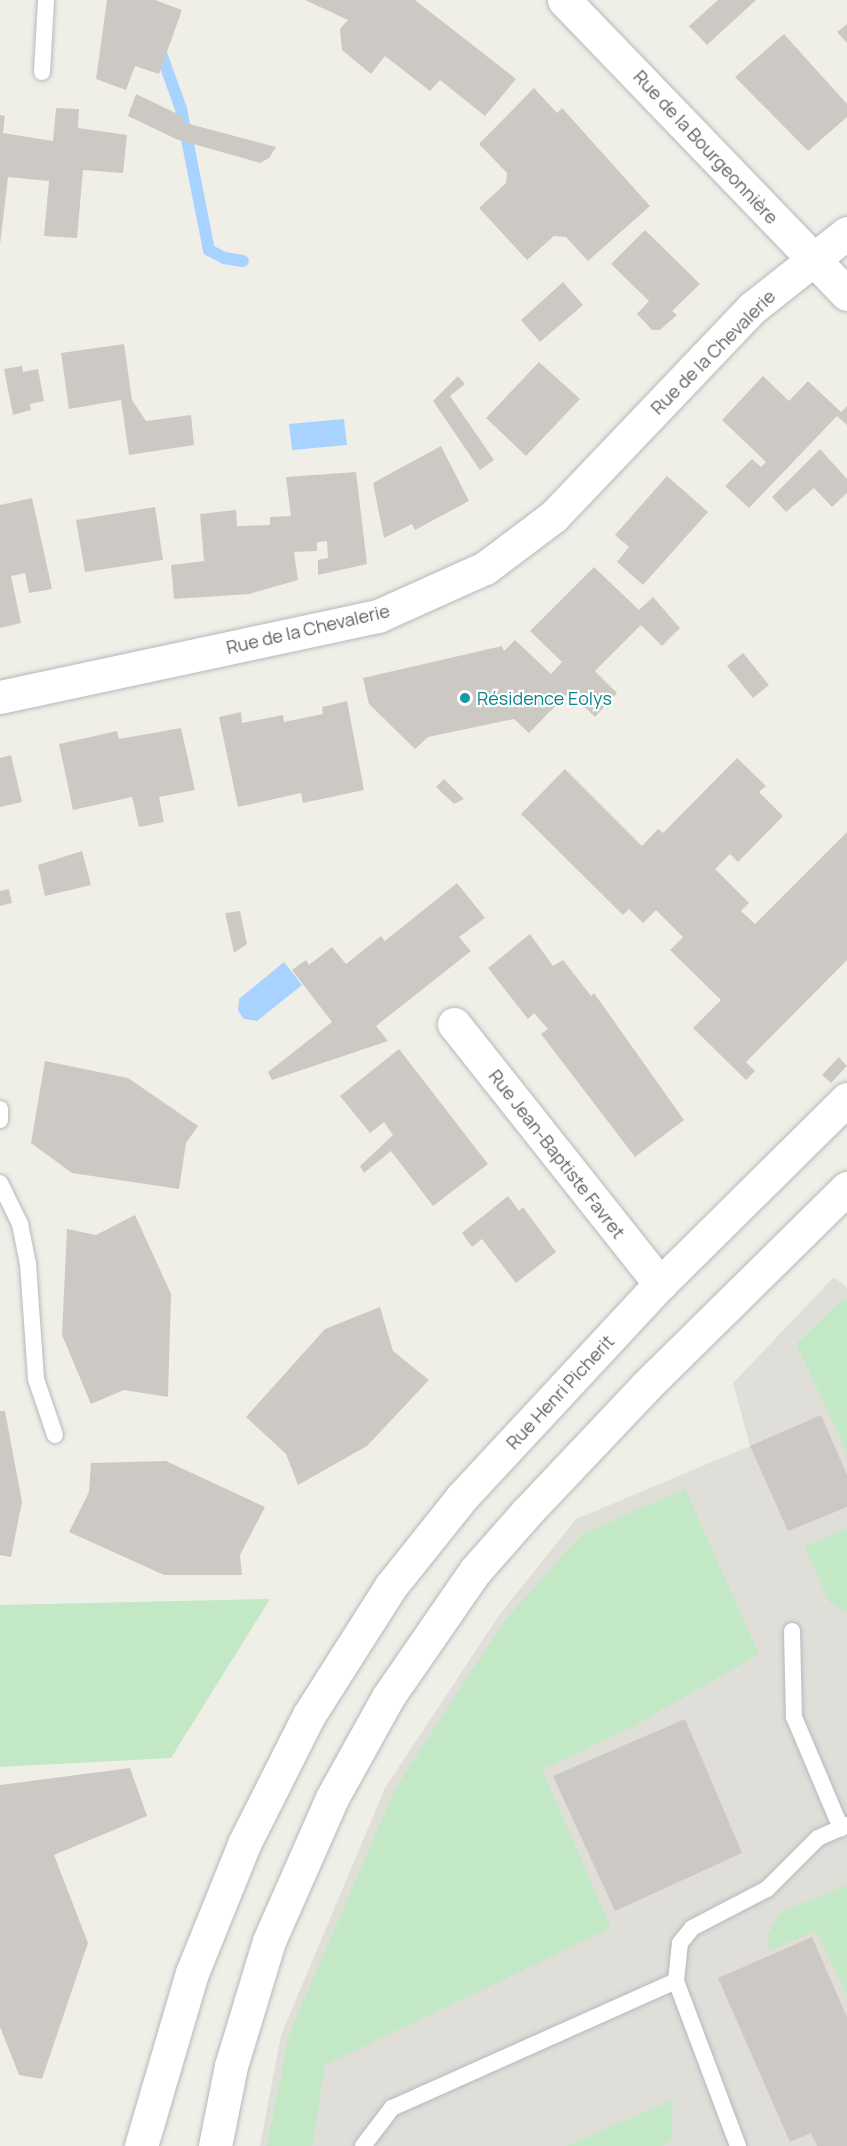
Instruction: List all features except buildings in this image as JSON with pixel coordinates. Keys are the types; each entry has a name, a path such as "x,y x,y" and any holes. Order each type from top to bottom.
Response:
{"main road":[{"name":"Rue de la Bourgeonnière","path":"564,0 847,294"},
{"name":"Rue de la Chevalerie","path":"0,697 378,616 485,568 554,516 752,308 811,259 847,234"},
{"name":"Rue Jean-Baptiste Favret","path":"454,1024 660,1284"},
{"name":"Rue Henri Picherit","path":"141,2146 177,2016 208,1930 244,1844 309,1715 391,1586 426,1541 660,1284 847,1099"},
{"path":"215,2146 231,2066 269,1941 302,1861 362,1740 469,1580 512,1529 646,1386 847,1188"}],"lane":[{"path":"42,72 46,0"},
{"path":"0,1109 0,1120"},
{"path":"0,1183 20,1224 28,1264 36,1379 55,1435"},
{"path":"738,2146 676,1981 680,1943 692,1928 767,1889 818,1838 844,1826 794,1717 792,1631"},
{"path":"363,2146 392,2108 676,1981"}],"shaded area":[{"path":"834,1277 847,1288 847,2146 260,2146 281,2035 385,1788 500,1614 576,1519 750,1446 733,1383"}],"green space":[{"path":"844,1298 847,1300 847,1452 796,1344"},
{"path":"685,1489 759,1654 632,1727 542,1770 611,1928 325,2065 312,2146 267,2146 289,2035 395,1789 505,1620 582,1534"},
{"path":"847,1528 847,1612 831,1604 804,1547"},
{"path":"270,1599 171,1758 0,1767 0,1605"},
{"path":"847,1885 847,1995 816,1931 769,1951 768,1934 781,1912"},
{"path":"673,2100 671,2139 663,2146 567,2146"}],"water":[{"path":"344,419 347,445 292,450 289,424"},
{"path":"284,962 302,985 257,1021 244,1019 238,1011 239,999"}],"waterway":[{"path":"158,45 181,109 209,250 224,258 243,261"}],"place":[{"name":"Résidence Eolys","path":"465,698"}]}
